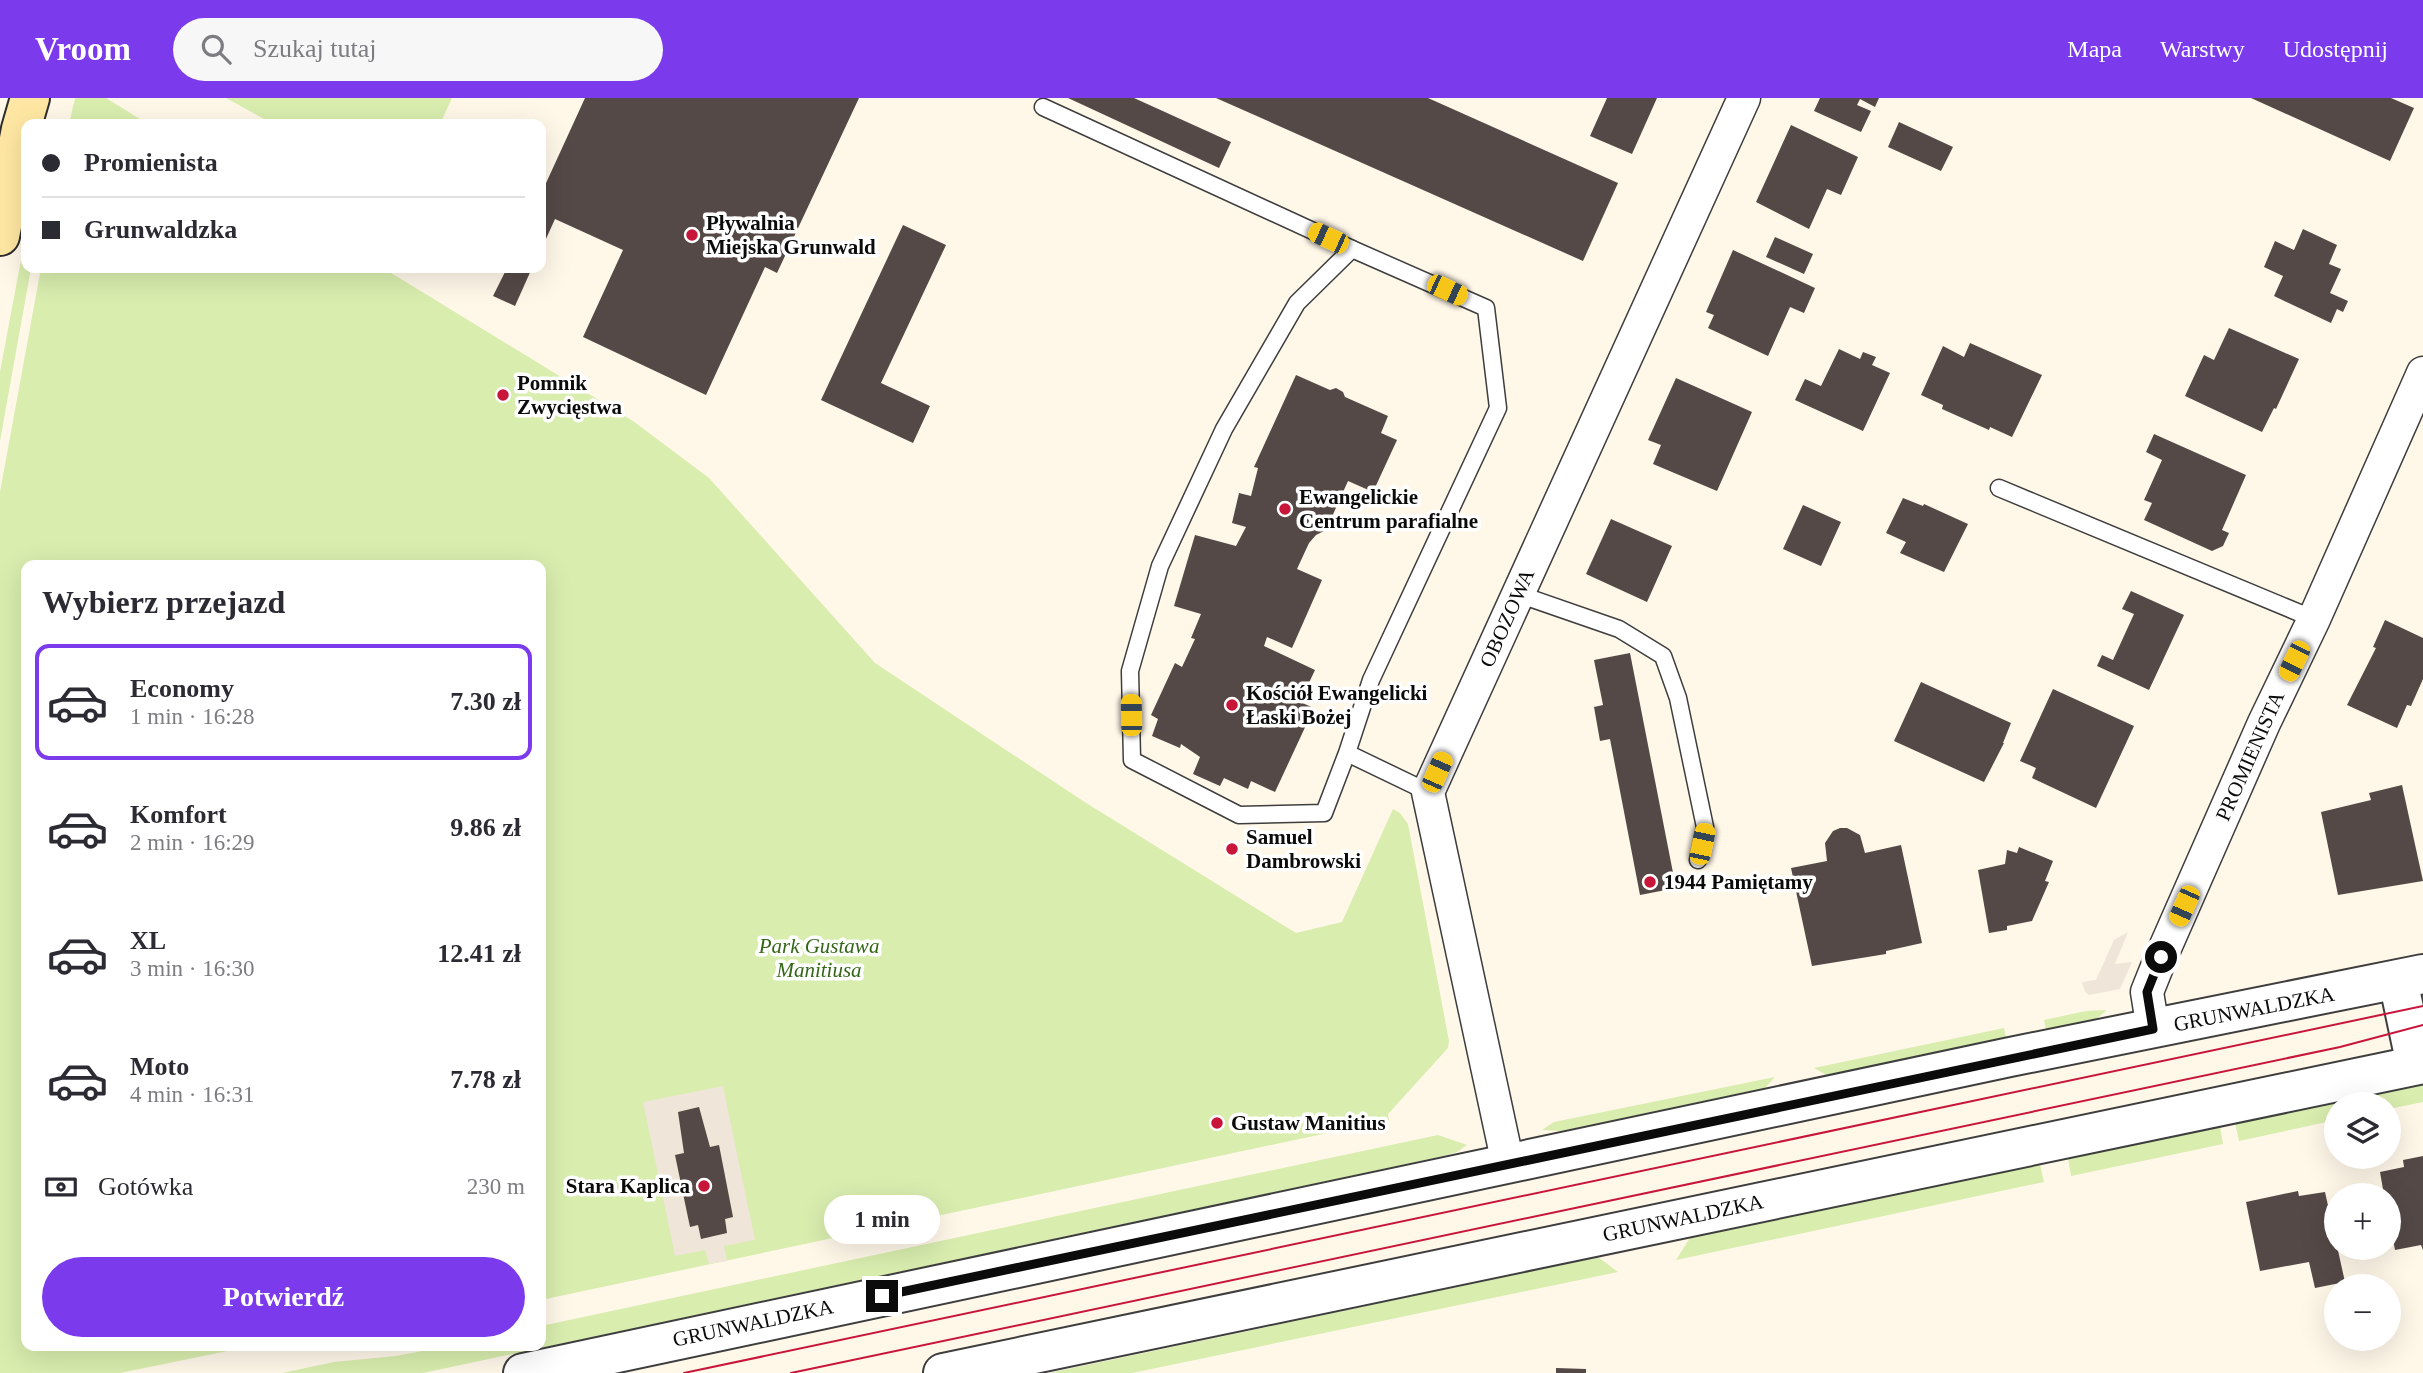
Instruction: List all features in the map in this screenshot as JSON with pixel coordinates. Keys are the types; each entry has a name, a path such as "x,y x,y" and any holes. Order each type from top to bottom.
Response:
{"main road":[{"path":"24,119 30,98"},
{"path":"0,236 21,129"}],"street":[{"name":"OBOZOWA","path":"1428,792 1744,98"},
{"name":"PROMIENISTA","path":"2153,1029 2147,992 2161,957 2423,373"},
{"path":"1428,792 1508,1164"},
{"name":"GRUNWALDZKA","path":"523,1373 1508,1164 2411,977"},
{"path":"2411,977 2420,1064"},
{"name":"GRUNWALDZKA","path":"943,1373 2420,1064"}],"lane":[{"path":"1042,107 1486,309 1498,408 1371,680 1324,813 1239,815 1132,760 1130,671 1160,566 1224,429 1297,303 1352,249"},
{"path":"1999,488 2314,619"},
{"path":"1518,594 1619,629 1662,656 1678,698 1705,827 1699,860"},
{"path":"1347,753 1428,792"}],"green space":[{"path":"75,98 106,98 140,119 70,119"},
{"path":"226,98 452,98 442,119 264,119"},
{"path":"21,260 21,273 30,273 0,441 0,372"},
{"name":"Park Gustawa Manitiusa","path":"40,273 391,273 633,421 709,478 875,663 1083,801 1296,933 1342,922 1393,809 1400,813 1408,824 1449,1041 1448,1048 1388,1114 1389,1120 546,1299 546,560 21,560 21,1351 228,1351 120,1373 0,1373 0,492"},
{"path":"2107,1010 2095,1020 2046,1030 2044,1020 2086,1011"},
{"path":"2004,1028 2006,1038 1828,1076 1814,1068"},
{"path":"1775,1077 1765,1088 1562,1131 1542,1130 1554,1122"},
{"path":"2423,1085 2423,1102 2401,1107 2401,1092 2388,1092"},
{"path":"2324,1105 2324,1123 2239,1141 2235,1123"},
{"path":"2220,1126 2223,1144 2071,1176 2068,1158"},
{"path":"1438,1135 1467,1145 1444,1156 546,1347 546,1325"},
{"path":"2040,1164 2044,1182 1676,1260 1690,1238"},
{"path":"1598,1257 1618,1272 1132,1373 1049,1373"},
{"path":"422,1351 527,1351 423,1373 282,1373 334,1362"}],"shaded area":[{"path":"2128,932 2115,964 2132,962 2120,989 2089,995 2082,982 2096,980 2114,940"},
{"path":"723,1086 755,1240 724,1246 727,1261 709,1264 705,1250 675,1256 643,1102","holes":["699,1107 710,1147 719,1146 733,1217 725,1219 727,1233 701,1238 698,1225 690,1226 675,1156 684,1153 678,1112"]}],"building":[{"name":"Pływalnia Miejska Grunwald","path":"585,98 859,98 777,273 765,267 706,395 583,337 623,250 555,219 546,239 546,183"},
{"path":"1068,98 1134,98 1231,142 1219,168"},
{"path":"1216,98 1428,98 1618,183 1583,261"},
{"path":"1607,98 1657,98 1632,154 1590,136"},
{"path":"1820,98 1879,98 1875,107 1860,99 1857,105 1871,111 1861,132 1814,111"},
{"path":"2251,98 2391,98 2414,108 2390,161"},
{"path":"1899,122 1953,147 1941,171 1888,147"},
{"path":"1791,125 1858,157 1841,195 1827,189 1809,229 1756,202"},
{"path":"903,225 946,245 881,383 930,406 913,443 821,400"},
{"path":"2303,229 2337,245 2329,264 2341,269 2330,293 2348,301 2343,312 2337,309 2331,323 2274,296 2283,276 2264,267 2275,241 2294,250"},
{"path":"1775,237 1813,254 1804,274 1766,257"},
{"path":"1733,250 1815,288 1804,313 1790,307 1768,356 1708,328 1714,315 1706,312"},
{"path":"504,273 530,273 515,306 493,296"},
{"path":"2229,328 2299,359 2262,432 2185,396 2204,355 2214,360"},
{"path":"1970,343 2042,375 2012,437 1942,409 1943,405 1921,395 1943,346 1964,357"},
{"path":"1839,349 1860,359 1863,352 1876,357 1872,365 1890,373 1863,431 1795,400 1805,379 1821,386"},
{"path":"1296,375 1330,390 1336,388 1343,392 1345,397 1388,416 1381,433 1397,440 1373,492 1348,481 1326,530 1316,535 1309,543 1297,569 1322,580 1292,648 1267,637 1264,646 1315,670 1300,702 1314,708 1275,792 1251,781 1248,789 1224,778 1220,786 1193,774 1200,757 1181,744 1180,748 1152,736 1158,719 1151,715 1175,663 1182,667 1195,639 1191,638 1201,614 1174,606 1195,535 1236,546 1246,527 1232,523 1239,493 1251,496 1258,468 1254,467"},
{"path":"1676,378 1752,412 1717,491 1653,464 1661,445 1648,440"},
{"path":"2154,434 2246,475 2222,530 2229,533 2223,546 2212,551 2144,520 2152,503 2144,500 2162,460 2146,452"},
{"path":"1903,498 1923,506 1924,504 1968,524 1944,572 1900,553 1906,542 1886,533"},
{"path":"1803,505 1841,522 1821,566 1783,549"},
{"path":"1611,519 1672,546 1647,602 1586,574"},
{"path":"2131,591 2184,615 2149,690 2097,666 2102,655 2113,660 2134,614 2122,609"},
{"path":"2385,620 2423,638 2423,679 2397,728 2347,705 2376,648 2373,647"},
{"path":"1630,653 1676,888 1640,895 1610,739 1600,741 1594,707 1603,705 1594,660"},
{"path":"1921,682 2011,723 1984,782 1894,741"},
{"path":"2053,689 2134,726 2096,808 2032,778 2036,768 2020,761"},
{"path":"2402,785 2423,881 2338,895 2321,812 2371,800 2369,793"},
{"path":"1847,828 1860,835 1865,853 1901,845 1922,943 1886,951 1886,954 1812,966 1791,868 1827,861 1825,843 1833,831"},
{"path":"2019,847 2053,861 2045,881 2049,882 2032,921 1989,933 1978,870 2005,864 2007,850 2017,853"},
{"name":"Stara Kaplica","path":"699,1107 710,1147 719,1145 733,1217 725,1219 727,1233 701,1239 698,1225 690,1227 675,1155 684,1153 678,1112"},
{"path":"2423,1156 2423,1250 2421,1245 2401,1249 2401,1183 2382,1183 2380,1172 2401,1169 2404,1167 2403,1160"},
{"path":"2298,1191 2299,1196 2324,1192 2324,1260 2340,1260 2343,1274 2324,1274 2324,1286 2315,1288 2309,1262 2260,1271 2246,1202"},
{"path":"1556,1368 1586,1369 1586,1373 1556,1373"}],"tram line":[{"path":"684,1373 2423,1006"},
{"path":"791,1373 2340,1047 2423,1025"}],"place":[{"name":"Pływalnia Miejska Grunwald","path":"692,235"},
{"name":"Pomnik Zwycięstwa","path":"503,395"},
{"name":"Ewangelickie Centrum parafialne","path":"1285,509"},
{"name":"Kościół Ewangelicki Łaski Bożej","path":"1232,705"},
{"name":"Samuel Dambrowski","path":"1232,849"},
{"name":"1944 Pamiętamy","path":"1650,882"},
{"name":"Gustaw Manitius","path":"1217,1123"},
{"name":"Stara Kaplica","path":"704,1186"}],"route":[{"path":"882,1296 2153,1029 2147,992 2161,957"}]}
